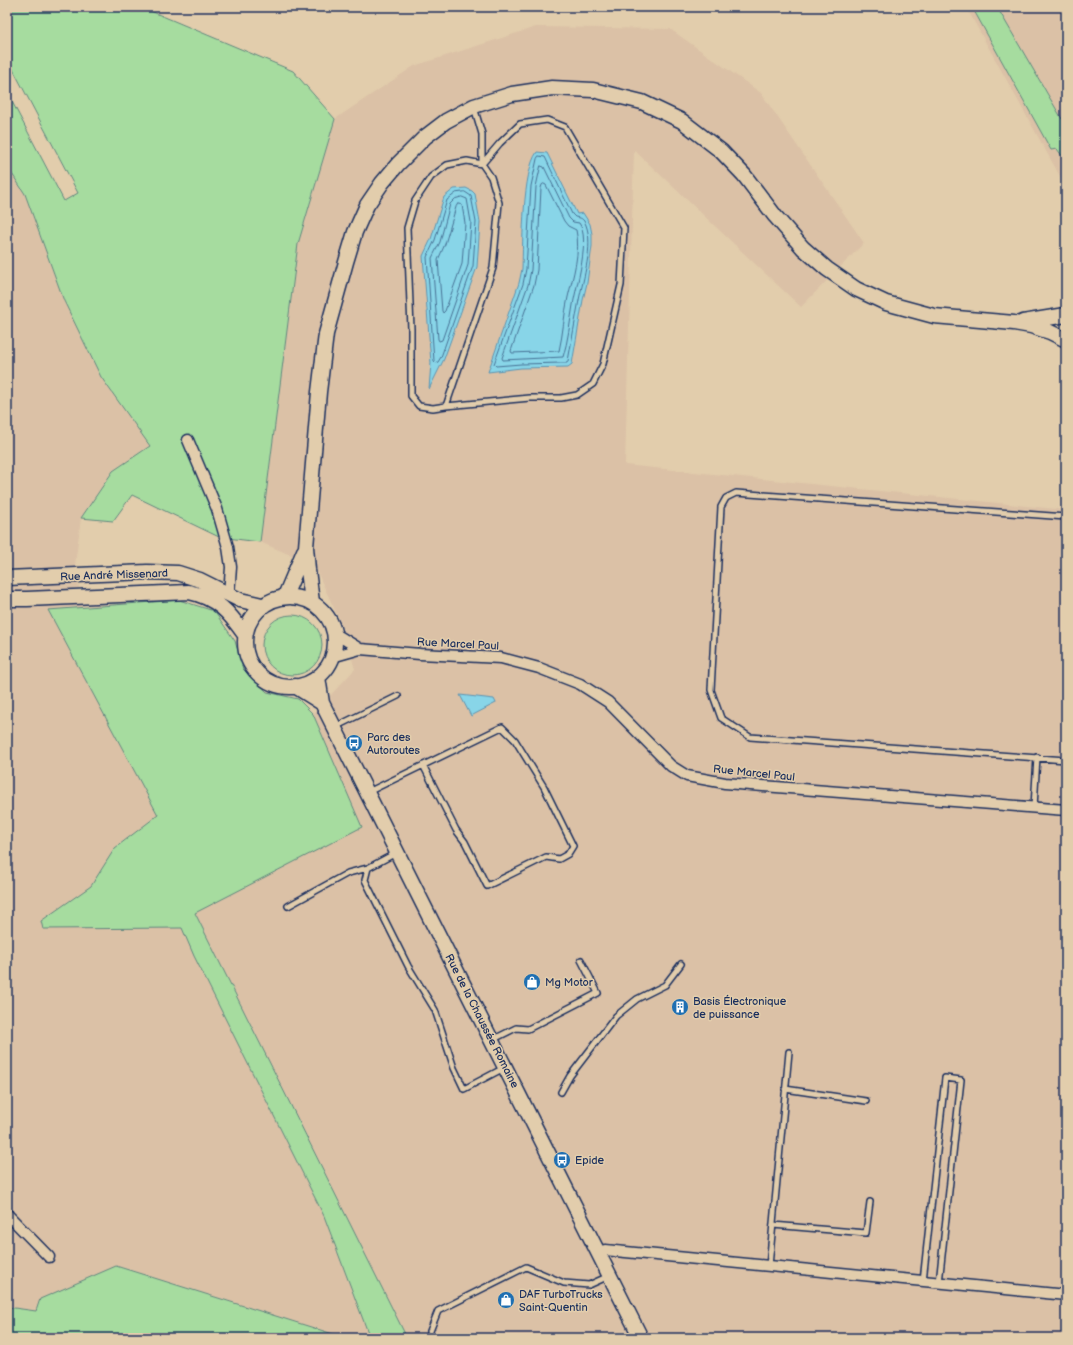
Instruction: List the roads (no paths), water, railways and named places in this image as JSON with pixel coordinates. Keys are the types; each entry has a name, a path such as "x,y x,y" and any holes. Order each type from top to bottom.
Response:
{"street":[{"path":"312,602 306,547 319,392 326,334 355,232 367,205 382,183 402,159 425,137 446,121 474,106 512,94 552,88 593,90 642,102 682,121 721,151 744,175 775,216 804,248 827,269 856,289 886,304 934,316 1031,326 1050,332 1066,340"},
{"path":"1014,324 1066,315"},
{"path":"188,440 217,509 228,547 231,567 229,595"},
{"path":"285,596 306,547"},
{"path":"147,572 148,593"},
{"name":"Rue André Missenard","path":"7,578 147,572 178,573 200,580 240,600 262,605"},
{"name":"Rue André Missenard","path":"7,599 189,592 202,595 219,604 232,617 245,635"},
{"path":"285,596 299,597 312,602 322,610 330,620 334,632 332,657 327,668 308,683 295,686 281,686 268,681 257,673 249,662 245,649 245,635 248,624 262,605 273,599 285,596"},
{"name":"Rue Marcel Paul","path":"334,632 360,649"},
{"name":"Rue Marcel Paul","path":"332,657 360,649 501,658 539,668 580,684 608,702 671,766 687,776 725,784 1066,810"},
{"name":"Rue de la Chaussée Romaine","path":"318,676 322,704 641,1338"},
{"name":"Rue de la Chaussée Romaine","path":"295,686 322,704"},
{"path":"7,1214 49,1257"},
{"path":"598,1252 605,1250 1066,1295"}],"lane":[{"path":"446,406 493,268 499,203 491,177 482,164 482,134 474,106"},
{"path":"547,120 565,127 624,228 621,285 603,364 594,384 577,395 561,398 530,398 433,408 419,406 411,396 411,329 407,228 415,201 431,177 447,166 467,160 482,164 500,143 520,124 547,120"},
{"path":"1066,516 736,493 726,498 721,507 711,690 721,718 750,737 1066,760"},
{"path":"334,728 398,696"},
{"path":"367,793 423,765 502,727 516,740 544,787 573,846 568,854 559,859 546,857 487,886 465,842 456,830 423,765"},
{"path":"1034,807 1037,757"},
{"path":"288,906 348,873 368,868 397,853"},
{"path":"368,868 365,880 408,966 435,1010 454,1068 464,1089 505,1068"},
{"path":"491,1040 516,1028 528,1029 598,993 581,960"},
{"path":"561,1092 570,1076 616,1016 637,999 665,985 681,964"},
{"path":"769,1266 789,1052"},
{"path":"923,1281 945,1078 961,1080 939,1283"},
{"path":"785,1089 866,1101"},
{"path":"772,1225 866,1233 870,1202"},
{"path":"430,1331 438,1311 526,1267 564,1284 589,1285 610,1276"}],"water":[{"path":"537,152 547,153 577,214 583,213 590,224 592,234 592,246 587,283 572,364 568,367 521,368 488,372 519,283 522,269 524,208 528,175"},
{"path":"466,188 475,194 480,222 477,267 444,359 429,389 431,363 423,256 431,239 444,197 454,189"},
{"path":"460,695 494,699 496,703 471,716"}],"place":[{"name":"Parc des Autoroutes","path":"354,743"},
{"name":"Mg Motor","path":"532,982"},
{"name":"Basis Électronique de puissance","path":"680,1007"},
{"name":"Epide","path":"562,1160"},
{"name":"DAF TurboTrucks Saint-Quentin","path":"506,1300"}]}
